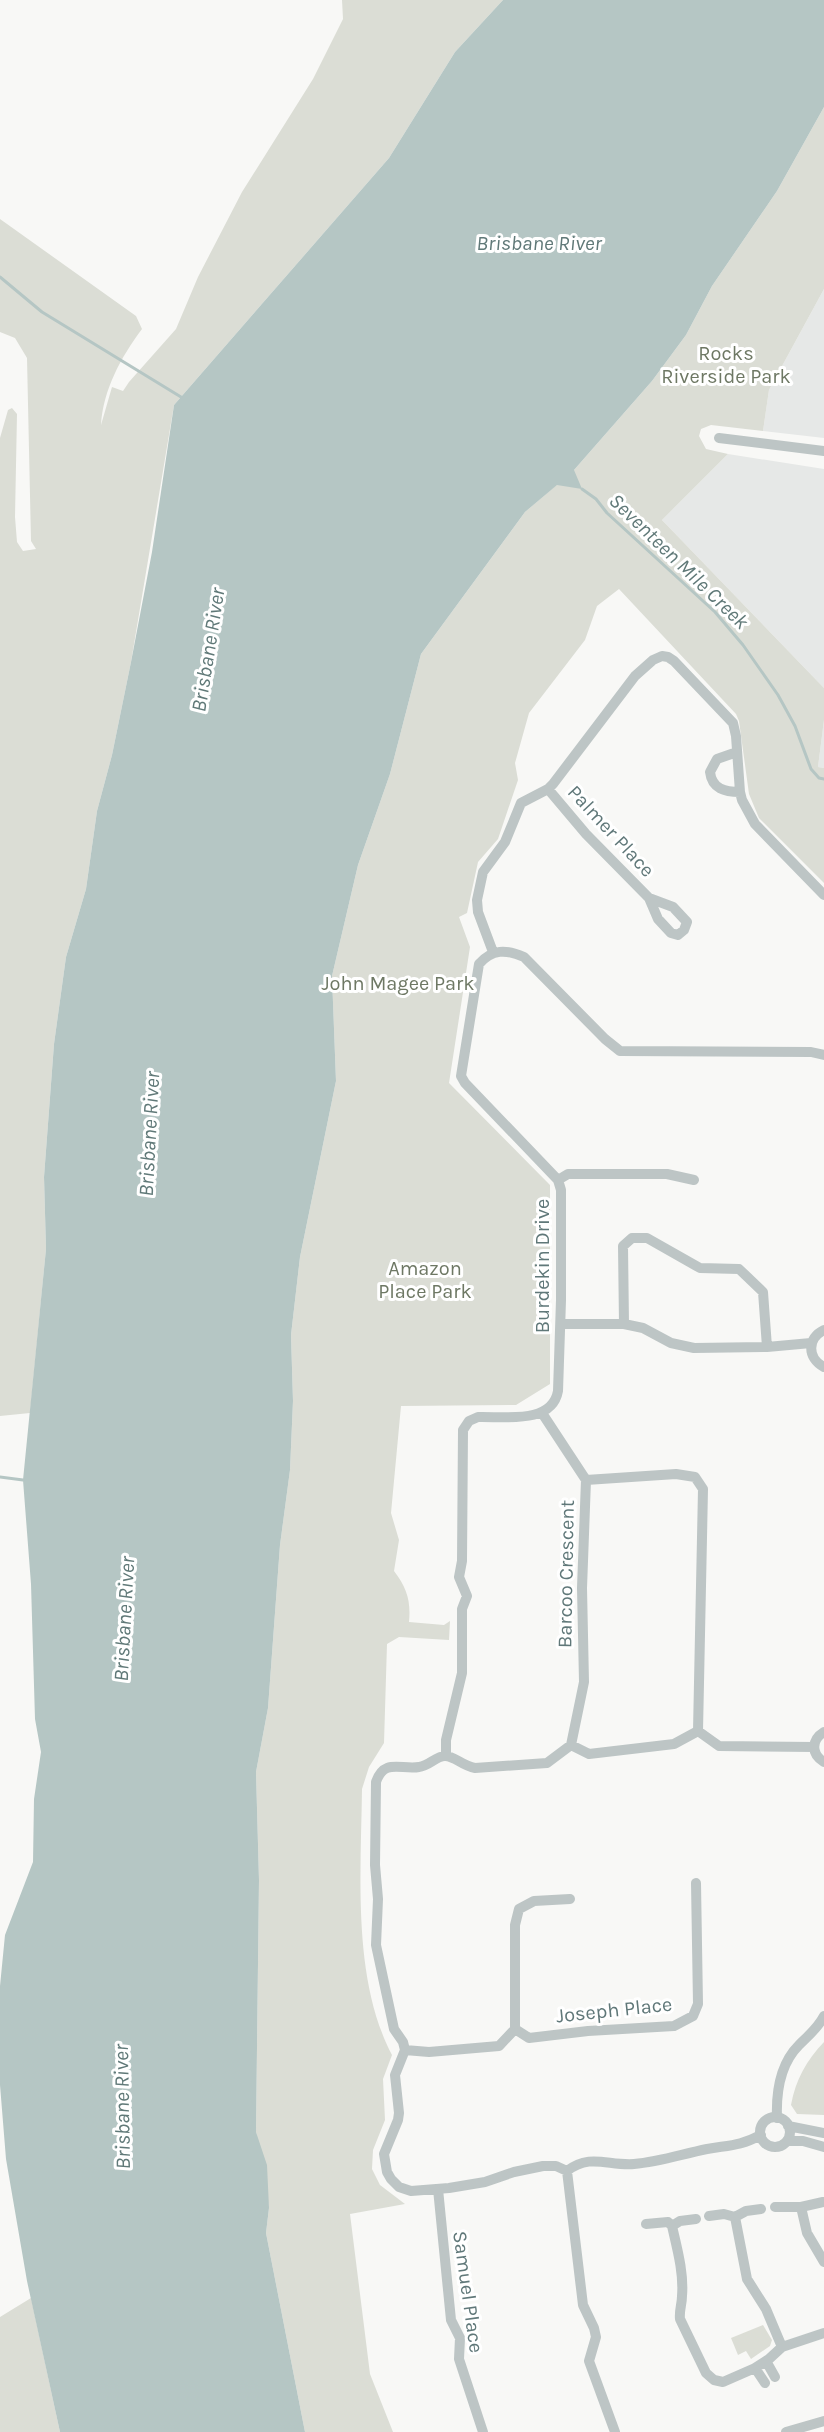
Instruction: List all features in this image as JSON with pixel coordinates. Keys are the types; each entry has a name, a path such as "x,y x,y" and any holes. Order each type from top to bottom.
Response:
{"street":[{"path":"720,438 824,451"},
{"path":"824,895 754,824 740,792 736,736 729,718 674,661 668,657 662,657 653,660 635,676 548,789 521,803 506,842 483,872 477,900 478,912 493,952 511,952 524,957 605,1039 620,1051 811,1052 824,1055"},
{"path":"737,752 717,759 710,772 713,783 718,788 723,791 740,792"},
{"name":"Palmer Place","path":"548,789 586,834 649,898"},
{"name":"Burdekin Drive","path":"493,952 479,964 476,972 461,1076 465,1083 558,1180 561,1190 561,1324 556,1400 542,1413"},
{"path":"558,1180 568,1174 667,1174 694,1180"},
{"path":"624,1324 623,1246 632,1238 647,1238 700,1268 739,1269 763,1292 767,1347"},
{"path":"561,1324 624,1324 643,1328 685,1347 767,1347 811,1343"},
{"path":"824,1330 814,1337 811,1343 812,1356 824,1367"},
{"path":"446,1756 446,1740 462,1673 462,1610 467,1596 459,1577 462,1562 464,1430 469,1421 477,1417 535,1416 542,1413 586,1480"},
{"name":"Barcoo Crescent","path":"571,1745 584,1682 582,1588 586,1480 676,1474 695,1477 703,1489 698,1731"},
{"path":"567,2171 556,2166 543,2166 514,2172 485,2182 438,2189 405,2190 391,2179 385,2166 384,2154 398,2120 399,2105 395,2075 405,2050 403,2042 394,2029 376,1945 378,1899 375,1865 376,1782 379,1772 388,1767 419,1767 446,1756 465,1766 475,1768 547,1763 571,1745 589,1755 674,1744 698,1731 719,1746 814,1747"},
{"path":"824,1732 817,1738 814,1747 816,1755 824,1762"},
{"name":"Joseph Place","path":"515,2029 529,2038 588,2031 674,2026 693,2016 698,2004 696,1883"},
{"path":"405,2050 429,2052 499,2046 515,2029 515,1925 519,1909 534,1900 570,1899"},
{"path":"777,2118 779,2087 786,2063 824,2016"},
{"path":"777,2118 782,2119 788,2126 790,2134 782,2146 770,2146 766,2144 761,2135 764,2122 777,2118"},
{"path":"788,2126 824,2133"},
{"path":"567,2171 576,2164 596,2160 631,2164 664,2160 708,2149 742,2145 761,2135"},
{"path":"787,2141 803,2141 824,2147"},
{"path":"567,2171 583,2305 596,2337 589,2361 615,2432"},
{"name":"Samuel Place","path":"438,2189 451,2320 460,2338 459,2359 483,2432"},
{"path":"775,2207 801,2207 823,2202"},
{"path":"801,2207 807,2233 824,2262"},
{"path":"709,2216 724,2214 735,2217 746,2211 761,2209"},
{"path":"735,2217 747,2279 766,2309 782,2347"},
{"path":"672,2226 680,2221 696,2218"},
{"path":"646,2223 668,2223 672,2226 682,2282 680,2319 706,2373 714,2380 723,2382 755,2368 782,2347 824,2333"},
{"path":"755,2368 770,2380 766,2361"},
{"path":"786,2432 824,2421"}],"shaded area":[{"path":"824,289 824,438 763,431 769,390"},
{"path":"728,454 824,469 824,688 662,520"},
{"path":"824,720 824,768 818,767"}],"green space":[{"path":"342,0 503,0 455,52 389,158 174,405 131,662 112,755 97,811 86,889 66,957 54,1044 44,1177 46,1249 30,1413 0,1416 0,438 8,410 12,408 17,414 15,517 17,542 23,551 36,549 31,541 27,358 15,338 0,332 0,219 136,316 142,329 114,374 105,399 101,425 112,387 123,391 176,329 198,277 242,192 313,79 343,19"},
{"path":"824,107 824,289 769,390 763,431 711,425 701,429 699,436 706,449 728,454 662,520 824,688 824,720 818,767 824,768 824,883 759,818 749,794 739,721 736,714 619,589 597,606 585,640 529,713 515,763 518,780 498,839 478,862 467,913 459,917 470,947 449,1083 550,1185 550,1384 516,1405 401,1406 391,1513 399,1540 394,1571 407,1595 409,1622 444,1625 450,1621 449,1640 399,1637 387,1644 384,1743 369,1767 362,1789 361,1890 365,1960 370,1993 379,2025 392,2055 383,2079 385,2120 373,2150 372,2169 380,2185 405,2204 350,2214 370,2374 393,2432 305,2432 266,2233 269,2208 256,2132 259,1880 256,1772 268,1708 280,1545 290,1470 293,1401 291,1335 300,1257 336,1081 332,976 358,865 390,774 421,654 525,512 574,470 652,381 686,335 712,286 777,191"},
{"path":"824,2042 824,2115 797,2114 791,2105 799,2079 807,2063"},
{"path":"31,2298 60,2432 0,2432 0,2317"},
{"path":"763,2325 772,2340 770,2346 751,2359 746,2351 738,2355 731,2338"}],"water":[{"name":"Brisbane River","path":"503,0 824,0 824,107 777,191 712,286 686,335 652,381 574,470 582,489 557,485 525,512 421,654 390,774 358,865 332,976 336,1081 300,1257 291,1335 293,1401 290,1470 280,1545 268,1708 256,1772 259,1880 256,2132 267,2165 269,2208 266,2233 305,2432 60,2432 27,2281 6,2159 0,2085 0,1986 5,1935 33,1862 34,1799 41,1752 35,1719 31,1584 23,1480 46,1249 44,1177 54,1044 66,957 86,889 97,811 112,755 131,662 152,552 174,405 389,158 455,52"}],"waterway":[{"path":"0,277 42,312 181,397"},
{"name":"Seventeen Mile Creek","path":"582,489 596,499 607,513 715,612 743,645 778,695 795,726 811,769 819,778 824,779"},
{"path":"0,1477 23,1480"}],"park label":[{"name":"Rocks Riverside Park","path":"726,364"},
{"name":"John Magee Park","path":"398,983"},
{"name":"Amazon Place Park","path":"425,1280"}]}
